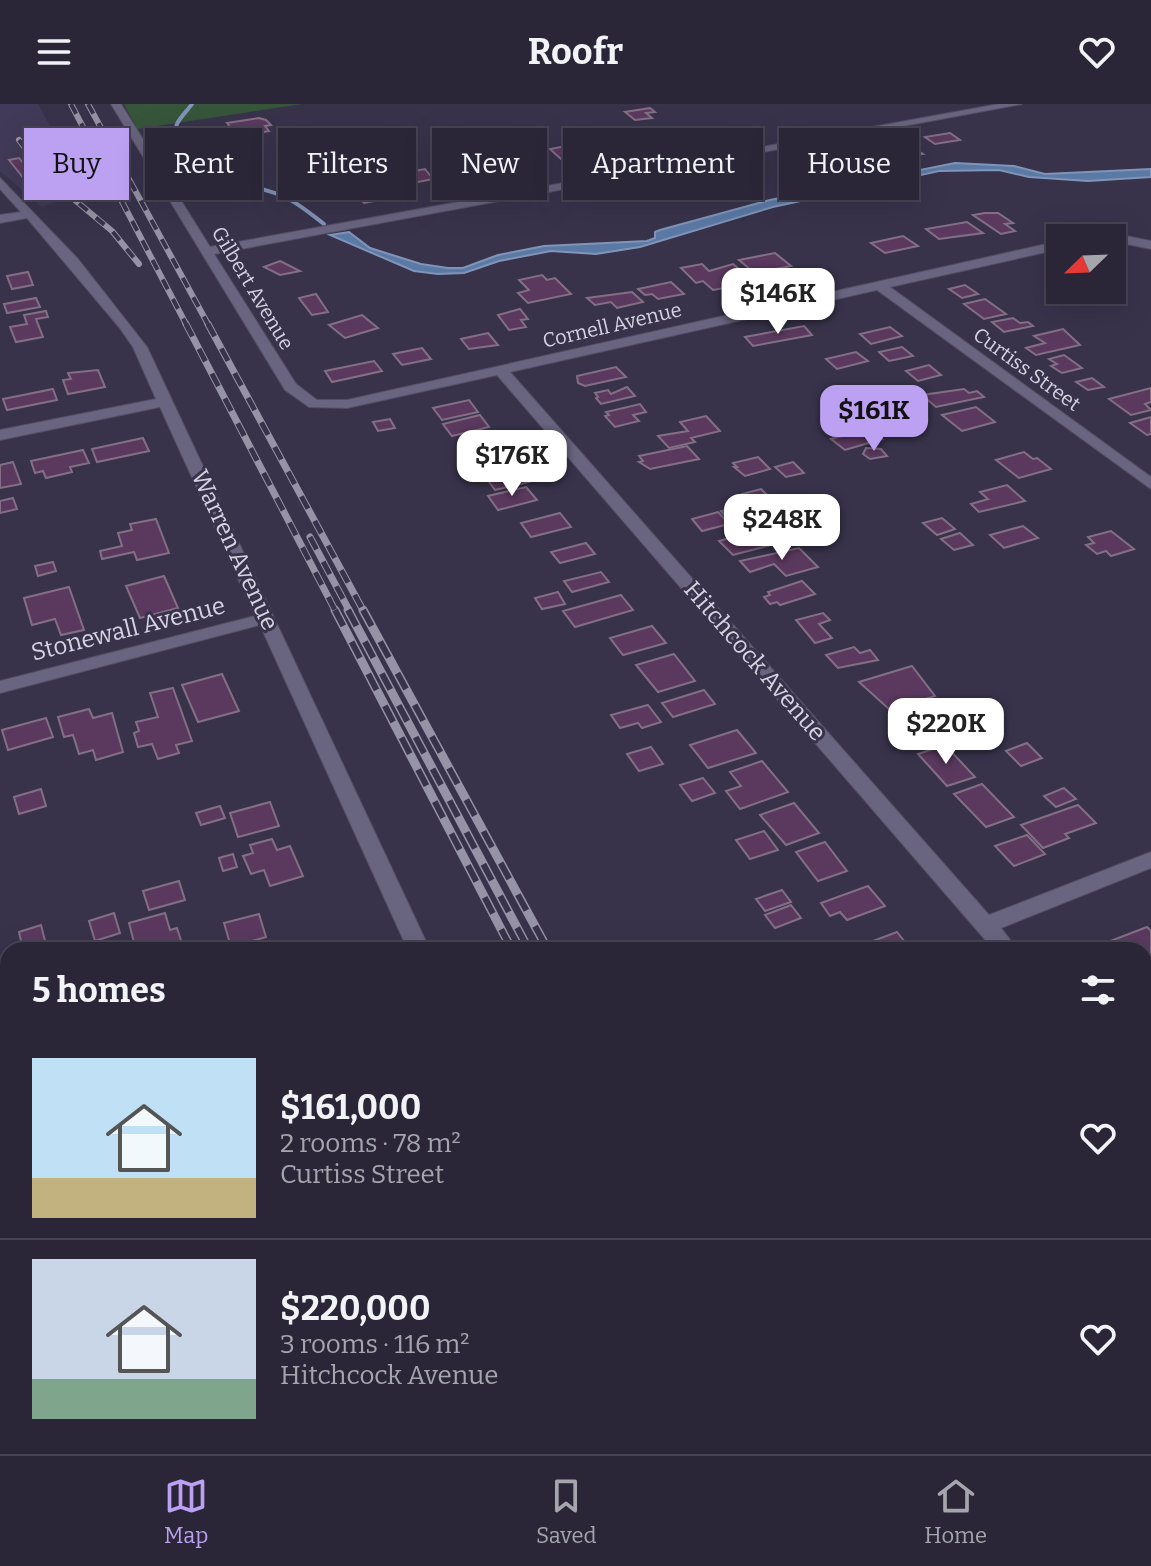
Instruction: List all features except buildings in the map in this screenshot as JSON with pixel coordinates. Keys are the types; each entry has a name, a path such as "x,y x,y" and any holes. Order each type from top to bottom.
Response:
{"street":[{"name":"Gilbert Avenue","path":"116,104 290,387 314,404"},
{"path":"209,251 1017,104"},
{"name":"Warren Avenue","path":"0,182 117,312 140,347 267,618 409,942"},
{"path":"0,219 30,214"},
{"path":"1126,240 1151,245"},
{"name":"Cornell Avenue","path":"314,404 347,404 502,372 611,344 1046,248"},
{"name":"Curtiss Street","path":"880,286 1151,484"},
{"name":"Hitchcock Avenue","path":"502,372 1000,942"},
{"path":"0,435 166,401"},
{"name":"Stonewall Avenue","path":"0,687 267,618"},
{"path":"985,925 1151,860"}],"shaded area":[{"path":"0,104 38,104 51,128 24,128 24,192 0,171"},
{"path":"34,200 59,200 42,207"}],"green space":[{"path":"124,104 302,104 137,129"}],"water":[{"path":"955,163 1014,166 1045,174 1151,169 1151,177 1088,181 1029,177 999,170 939,171 919,175 919,170"},
{"path":"770,200 805,200 640,247 596,254 551,251 499,261 464,273 414,271 330,235 349,232 370,248 421,264 463,268 498,255 544,246 647,241 655,238 655,232 660,230"}],"waterway":[{"path":"192,104 177,124 175,140 182,153 214,173 283,196 324,224"}],"railway":[{"path":"71,104 187,326"},
{"path":"88,104 209,326"},
{"path":"19,140 46,176 112,231 139,264"},
{"path":"186,324 336,612"},
{"path":"208,324 364,612"},
{"path":"310,537 350,612"},
{"path":"335,610 508,942"},
{"path":"348,610 525,942"},
{"path":"363,610 544,942"}]}
